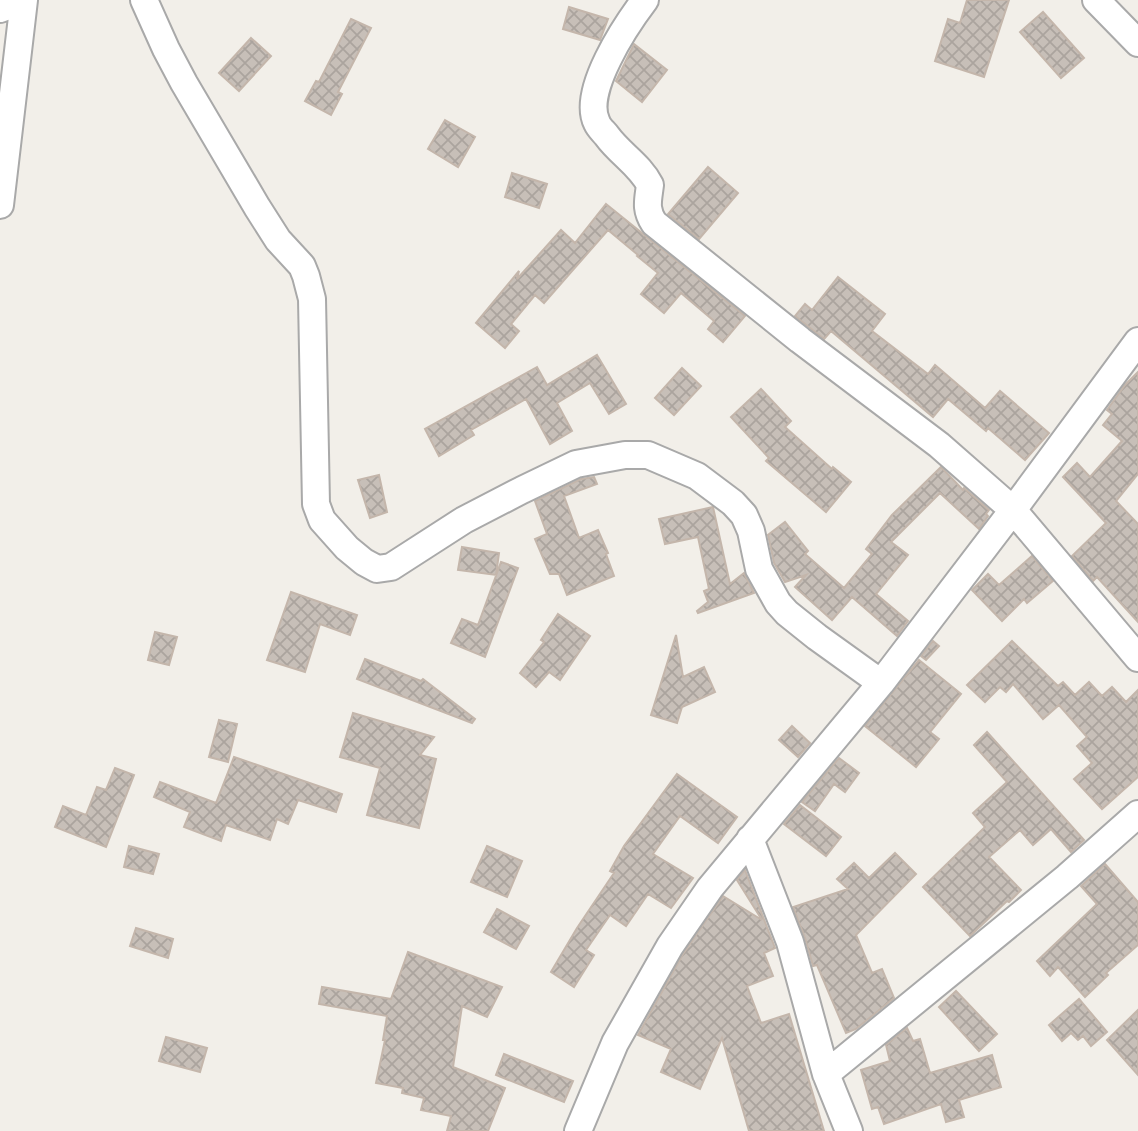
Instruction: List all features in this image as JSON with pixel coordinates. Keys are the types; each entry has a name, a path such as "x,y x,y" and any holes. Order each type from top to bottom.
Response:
{"street":[{"path":"0,9 24,0 0,205"},
{"path":"144,0 172,60 250,196 278,240 302,266 306,275 312,299 316,504 322,520 347,548 377,569 391,567 464,520 576,464 625,455 648,455 697,476 733,503 744,515 751,531 759,569 778,603 817,637 881,683"},
{"path":"645,0 612,51 597,84 594,105 596,122 609,140 640,169 650,185 647,206 654,223 800,340 939,445 1013,510 1138,658"},
{"path":"1096,0 1138,43"},
{"path":"578,1131 615,1043 670,946 710,888 881,683 1138,341"},
{"path":"826,1074 1068,877 1138,814"},
{"path":"750,839 790,942 826,1074 849,1131"}],"building":[{"path":"967,0 1009,0 984,77 935,61 948,19 960,23"},
{"path":"569,7 608,19 600,40 563,29"},
{"path":"1043,12 1084,58 1061,78 1020,32"},
{"path":"351,19 371,28 338,92 342,94 331,115 305,101 316,81 319,82"},
{"path":"251,38 271,56 239,91 219,73"},
{"path":"634,44 667,70 642,102 616,81"},
{"path":"445,120 475,137 458,167 428,149"},
{"path":"708,167 738,193 699,239 668,214"},
{"path":"512,173 547,184 539,208 505,197"},
{"path":"606,204 745,316 723,342 708,329 714,321 681,293 664,313 641,294 658,273 608,230 544,303 535,295 511,324 519,331 505,348 476,323 519,271 517,279 561,230 575,243"},
{"path":"838,277 885,314 872,331 928,374 935,365 985,408 1000,391 1049,433 1025,460 988,428 986,431 948,399 933,417 831,331 824,339 795,316 805,304 812,310"},
{"path":"597,355 626,404 609,414 590,383 557,403 572,431 550,444 526,399 471,430 474,435 439,456 425,429 537,367 547,385"},
{"path":"682,368 701,386 674,415 655,398"},
{"path":"1138,372 1138,474 1116,501 1138,524 1138,622 1097,577 1093,581 1072,556 1106,523 1063,477 1077,463 1090,477 1122,441 1103,425 1112,414 1107,410"},
{"path":"761,389 791,421 785,427 832,469 833,467 851,482 826,512 766,461 769,458 731,417"},
{"path":"941,467 963,490 964,488 989,510 986,514 988,516 979,529 940,493 891,542 908,555 876,594 908,621 897,636 852,597 832,620 795,587 806,575 785,582 774,563 768,535 785,522 808,551 805,554 844,588 872,554 866,549 892,515"},
{"path":"379,475 387,512 370,518 358,480"},
{"path":"594,477 597,484 564,496 579,538 598,530 614,576 567,595 559,574 550,574 535,539 547,534 535,501 581,479"},
{"path":"713,507 730,584 744,573 754,593 698,613 708,602 704,591 709,589 698,537 665,544 659,519"},
{"path":"462,547 499,553 496,575 458,570"},
{"path":"1032,556 1053,581 1027,603 1024,599 1002,621 972,590 988,574 999,585"},
{"path":"501,562 518,568 485,657 451,643 462,619 478,625"},
{"path":"291,592 357,615 350,635 320,624 305,672 267,660"},
{"path":"558,614 590,636 560,680 549,672 536,687 520,673 544,642 541,640"},
{"path":"155,632 177,637 169,665 148,660"},
{"path":"676,635 683,677 704,667 715,692 682,707 677,723 651,715"},
{"path":"933,641 939,646 926,660 921,656"},
{"path":"1012,641 1058,686 1063,682 1075,695 1089,682 1102,696 1112,687 1126,702 1138,690 1138,777 1102,809 1074,779 1092,763 1077,746 1087,737 1059,705 1043,719 1013,684 1006,692 1000,687 985,702 967,685"},
{"path":"365,659 421,681 423,679 475,719 472,723 357,679"},
{"path":"919,660 961,694 930,732 939,739 916,767 865,726"},
{"path":"353,713 434,737 420,755 436,759 419,828 367,815 380,768 340,757"},
{"path":"219,720 237,724 228,762 209,757"},
{"path":"792,726 810,743 798,757 779,740"},
{"path":"987,732 1084,840 1071,852 1051,829 1033,845 1020,830 989,857 1021,890 970,936 923,887 985,827 973,813 1007,782 974,745"},
{"path":"234,757 342,794 336,812 298,800 288,824 277,819 270,840 226,825 221,841 184,827 190,812 154,797 160,782 216,803"},
{"path":"839,758 859,773 845,792 834,784 815,811 802,802"},
{"path":"115,768 134,775 106,847 55,827 63,806 86,815 97,787 106,790"},
{"path":"677,774 737,817 718,843 680,816 653,854 693,878 671,908 648,894 626,926 610,915 586,950 594,955 574,987 551,972 614,873 610,871 624,846"},
{"path":"800,805 841,837 826,856 784,824"},
{"path":"129,846 159,854 153,874 124,867"},
{"path":"487,846 522,861 507,897 471,882"},
{"path":"895,853 916,874 856,935 872,973 882,969 894,998 856,1029 846,1033 817,965 813,966 793,907 848,889 837,879 854,863 869,878"},
{"path":"1105,864 1138,902 1138,945 1106,973 1108,975 1085,997 1058,967 1050,976 1037,961 1097,904 1081,886"},
{"path":"745,870 775,948 764,953 773,976 747,986 761,1023 789,1014 824,1131 749,1131 722,1038 700,1089 661,1072 671,1049 638,1035 683,954 723,896 762,920 737,880"},
{"path":"497,909 529,926 516,949 484,932"},
{"path":"136,928 173,939 168,958 130,946"},
{"path":"408,952 502,987 487,1017 462,1006 453,1067 505,1088 488,1131 447,1131 451,1116 421,1110 424,1098 402,1093 403,1088 376,1083 387,1016 319,1004 322,987 391,999"},
{"path":"956,991 997,1034 979,1051 939,1007"},
{"path":"1079,999 1107,1032 1091,1046 1083,1036 1078,1040 1071,1033 1062,1041 1049,1025"},
{"path":"1138,1010 1138,1075 1107,1040"},
{"path":"907,1028 913,1041 920,1039 930,1073 992,1055 1001,1087 959,1100 964,1117 946,1122 941,1104 884,1124 878,1107 872,1109 861,1070 890,1061 886,1045"},
{"path":"166,1037 207,1048 200,1072 159,1061"},
{"path":"504,1054 573,1081 564,1102 496,1075"}]}
